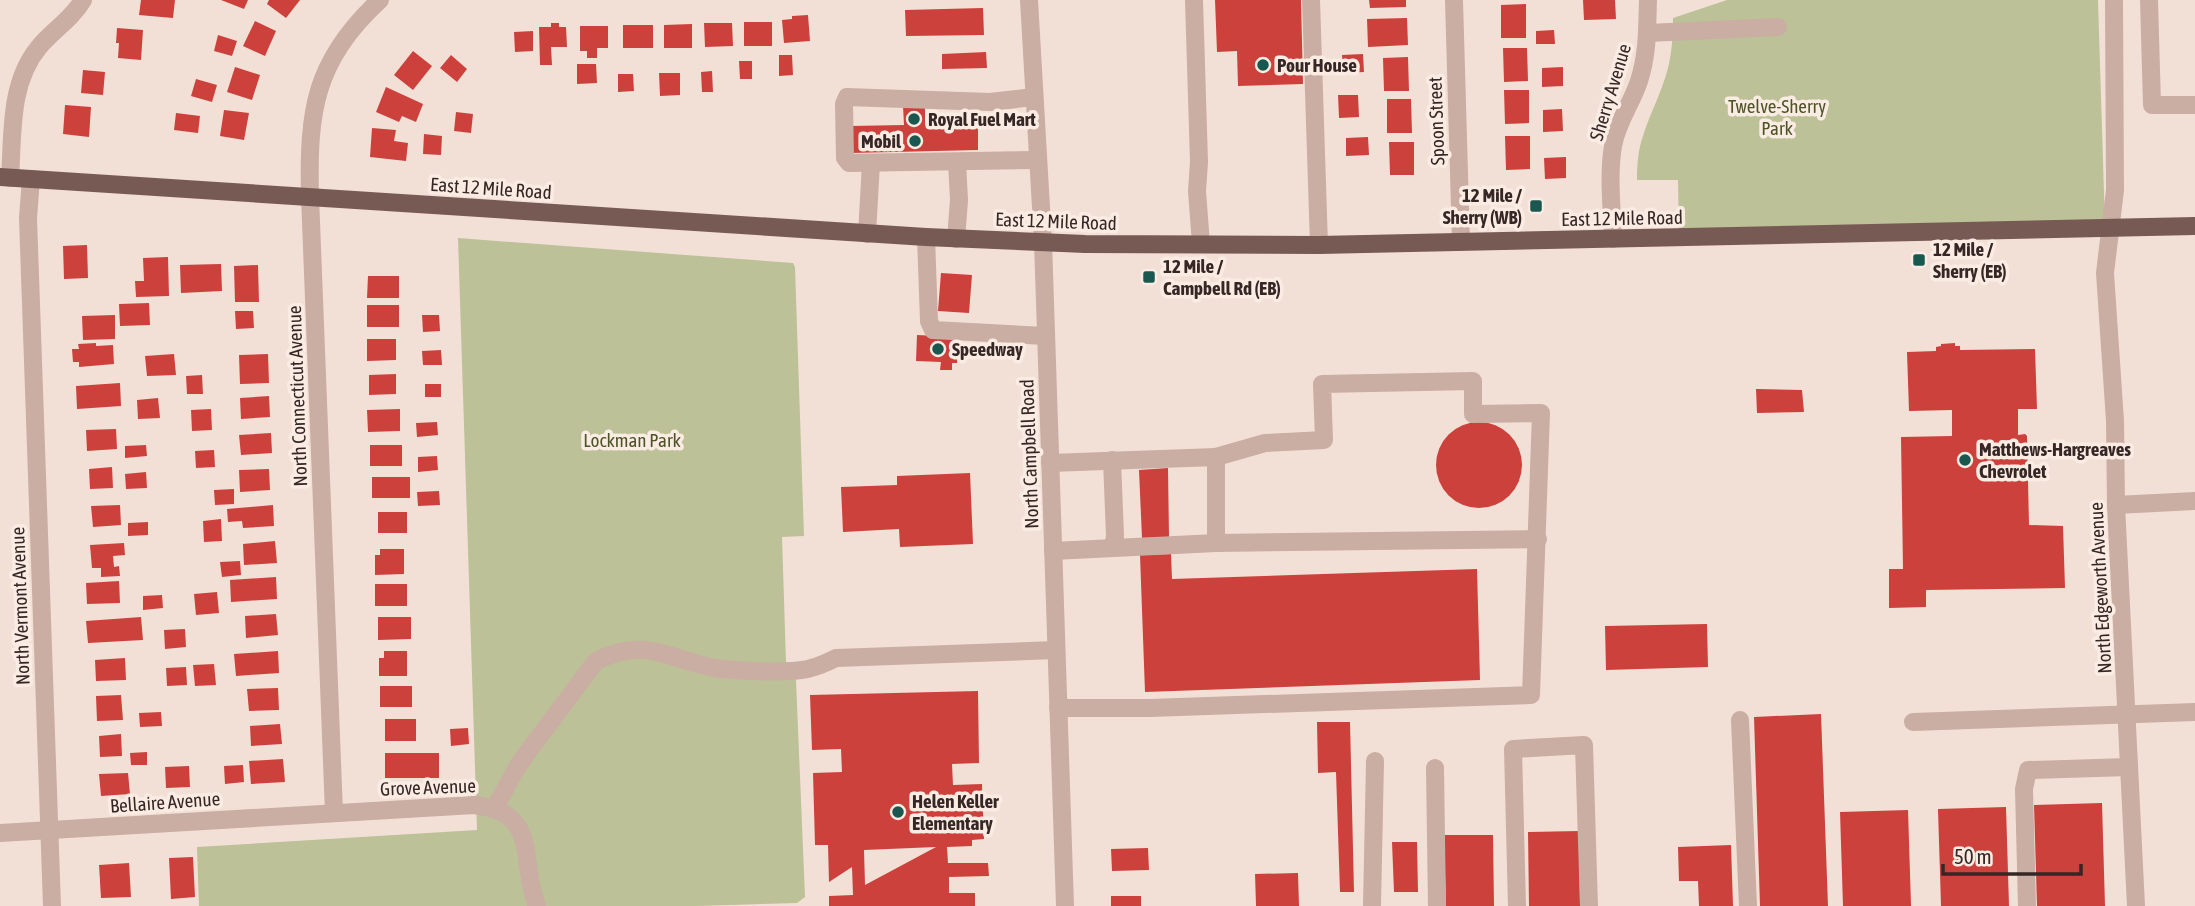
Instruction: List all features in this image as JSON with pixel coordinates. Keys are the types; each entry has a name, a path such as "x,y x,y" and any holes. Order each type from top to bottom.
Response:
{"main road":[{"name":"East 12 Mile Road","path":"5,177 867,234 1085,244 1320,245 2195,226"}],"street":[{"path":"5,177 15,103 22,74 40,45 75,13 83,0"},
{"name":"North Connecticut Avenue","path":"334,813 310,197 310,130 319,86 357,20 380,0"},
{"name":"North Campbell Road","path":"1028,0 1043,242 1065,906"},
{"path":"1194,0 1199,162 1197,191 1201,244"},
{"path":"1311,0 1320,245"},
{"name":"Spoon Street","path":"1454,0 1461,242"},
{"name":"Sherry Avenue","path":"1613,239 1613,145 1647,55 1648,0"},
{"name":"North Edgeworth Avenue","path":"2114,0 2115,190 2105,273 2115,421 2116,505 2136,906"},
{"path":"2149,0 2152,105 2195,105"},
{"path":"1648,33 1778,27"},
{"path":"1034,97 990,102 847,97 845,158 849,163 1038,160"},
{"path":"956,239 959,200 957,162"},
{"path":"867,234 871,163"},
{"name":"North Vermont Avenue","path":"31,179 28,218 52,906"},
{"path":"926,237 929,321 933,330 1046,336"},
{"path":"1050,463 1216,457 1265,443 1324,440 1322,384 1473,381 1473,414 1541,412 1531,695 1163,708 1058,708"},
{"path":"1216,457 1216,543"},
{"path":"1112,460 1115,536 1113,547"},
{"path":"2116,505 2195,501"},
{"path":"1053,551 1216,543 1538,539"},
{"path":"494,809 519,764 596,661 615,652 642,649 673,654 715,668 741,671 808,669 836,658 1056,650"},
{"path":"1913,722 2195,712"},
{"path":"1741,720 1748,906"},
{"path":"1517,906 1513,749 1584,745 1590,906"},
{"path":"1372,906 1375,761"},
{"path":"2027,906 2024,789 2028,770 2129,767"},
{"path":"1435,768 1437,906"},
{"name":"Grove Avenue","path":"334,813 474,805 494,809 510,818 524,838 531,890 537,906"},
{"name":"Bellaire Avenue","path":"0,833 334,813"}],"green space":[{"name":"Twelve-Sherry Park","path":"1727,0 2098,0 2105,226 1679,235 1678,180 1637,180 1640,147 1668,68 1673,18"},
{"name":"Lockman Park","path":"458,238 793,263 804,536 782,537 786,662 796,680 805,897 797,903 697,906 199,906 197,847 477,830"}],"building":[{"path":"141,0 175,0 173,18 139,15"},
{"path":"221,0 248,0 244,9"},
{"path":"269,0 300,0 286,18 267,4"},
{"path":"1215,0 1301,0 1303,84 1238,86 1237,51 1217,52"},
{"path":"1369,0 1406,0 1406,7 1370,8"},
{"path":"1583,0 1615,0 1616,19 1584,20"},
{"path":"1526,4 1526,38 1501,38 1501,5"},
{"path":"983,8 984,35 906,36 905,10"},
{"path":"808,15 810,41 784,43 782,20"},
{"path":"1407,18 1408,45 1368,47 1367,19"},
{"path":"255,21 276,31 265,56 243,46"},
{"path":"744,22 772,22 772,46 744,46"},
{"path":"551,23 566,27 567,47 551,47 552,65 540,65 539,27 551,27"},
{"path":"704,23 732,23 733,46 705,47"},
{"path":"692,24 692,48 664,48 664,25"},
{"path":"623,25 653,25 653,48 623,48"},
{"path":"580,26 608,26 608,48 597,48 597,58 587,58 587,51 580,51"},
{"path":"117,28 143,30 141,60 118,58"},
{"path":"1554,30 1555,44 1536,44 1536,31"},
{"path":"533,31 533,51 515,52 514,32"},
{"path":"218,35 237,41 232,56 214,51"},
{"path":"1503,48 1527,48 1528,81 1504,82"},
{"path":"413,51 432,66 413,90 394,75"},
{"path":"986,52 987,68 942,69 942,54"},
{"path":"1363,54 1364,72 1343,73 1342,55"},
{"path":"451,55 467,69 457,82 440,68"},
{"path":"779,55 792,55 793,75 779,76"},
{"path":"1408,57 1409,91 1384,91 1383,58"},
{"path":"739,61 752,61 752,79 740,79"},
{"path":"577,64 596,64 597,83 577,84"},
{"path":"235,67 260,75 252,100 227,92"},
{"path":"1563,67 1563,86 1542,87 1542,68"},
{"path":"83,70 105,72 103,95 81,93"},
{"path":"712,71 713,92 702,92 701,72"},
{"path":"659,73 680,73 680,95 660,96"},
{"path":"618,74 633,74 634,91 618,92"},
{"path":"196,79 217,85 212,102 191,96"},
{"path":"386,87 423,104 416,122 402,116 399,122 376,112"},
{"path":"1504,90 1529,90 1529,123 1505,124"},
{"path":"1338,95 1358,95 1359,117 1339,118"},
{"path":"1387,99 1411,99 1412,133 1387,133"},
{"path":"65,105 91,107 89,137 63,134"},
{"path":"903,106 925,106 925,125 978,123 978,150 851,153 850,126 904,125"},
{"path":"1562,109 1563,131 1543,132 1543,110"},
{"path":"224,110 249,113 244,140 220,136"},
{"path":"456,112 473,114 471,133 454,131"},
{"path":"176,113 200,116 198,133 174,130"},
{"path":"372,128 396,130 394,141 408,143 406,161 370,157"},
{"path":"424,134 442,136 441,155 423,154"},
{"path":"1505,136 1530,136 1530,169 1506,170"},
{"path":"1368,137 1369,155 1346,156 1346,138"},
{"path":"1389,142 1414,142 1414,175 1390,175"},
{"path":"1566,157 1566,178 1545,179 1544,158"},
{"path":"87,245 88,278 64,279 63,246"},
{"path":"168,257 169,296 136,297 135,281 144,281 143,258"},
{"path":"221,264 222,291 181,293 180,265"},
{"path":"258,265 259,302 235,302 234,266"},
{"path":"941,273 972,275 969,313 938,311"},
{"path":"368,276 399,276 399,298 367,298"},
{"path":"149,303 150,325 120,326 119,304"},
{"path":"367,305 399,305 399,327 367,327"},
{"path":"235,311 253,311 254,328 236,329"},
{"path":"115,315 115,339 83,340 82,316"},
{"path":"422,315 439,315 440,331 423,332"},
{"path":"917,335 958,337 957,363 952,363 952,370 940,370 941,362 916,361"},
{"path":"367,339 396,339 396,360 367,361"},
{"path":"96,343 96,346 113,345 114,364 79,367 79,362 73,362 72,349 79,349 78,344"},
{"name":"Matthews-Hargreaves Chevrolet","path":"1955,343 1955,346 1960,346 1960,350 2035,349 2037,409 2018,409 2018,435 2027,436 2029,525 2063,526 2065,588 1926,590 1926,607 1889,608 1889,569 1903,569 1901,437 1952,436 1952,410 1909,411 1907,352 1936,351 1936,347 1941,344"},
{"path":"441,350 442,365 423,365 422,351"},
{"path":"174,354 176,375 147,376 145,356"},
{"path":"268,354 269,383 240,384 239,355"},
{"path":"396,374 396,394 369,395 369,375"},
{"path":"202,375 203,394 187,394 186,376"},
{"path":"120,383 121,406 77,409 76,386"},
{"path":"425,384 441,384 441,397 425,397"},
{"path":"1756,389 1802,390 1804,412 1757,413"},
{"path":"269,396 270,417 241,419 240,398"},
{"path":"158,398 160,418 138,419 137,400"},
{"path":"211,409 212,430 192,431 191,410"},
{"path":"400,409 400,431 368,432 367,410"},
{"path":"437,422 438,435 417,437 416,423"},
{"path":"1479,422 1495,426 1509,435 1518,449 1522,465 1518,481 1509,495 1495,504 1479,508 1463,504 1449,495 1440,481 1436,465 1440,449 1449,435 1463,426"},
{"path":"116,429 117,449 87,451 86,430"},
{"path":"271,433 272,453 241,455 239,435"},
{"path":"146,445 147,456 125,458 125,446"},
{"path":"370,445 402,445 402,466 370,466"},
{"path":"214,450 215,467 196,468 195,451"},
{"path":"437,456 438,470 418,472 418,457"},
{"path":"112,467 113,488 90,489 89,469"},
{"path":"1168,468 1169,537 1142,538 1139,470"},
{"path":"269,469 270,490 240,492 239,470"},
{"path":"146,472 147,488 126,489 125,474"},
{"path":"970,473 973,544 900,547 899,529 843,532 841,487 897,485 897,476"},
{"path":"372,477 410,477 410,498 372,498"},
{"path":"234,489 234,504 215,505 214,490"},
{"path":"439,491 440,505 418,506 417,492"},
{"path":"120,505 121,525 93,527 91,506"},
{"path":"273,505 274,526 243,528 242,521 228,522 227,509"},
{"path":"378,512 407,512 407,533 378,533"},
{"path":"221,519 222,541 204,542 203,521"},
{"path":"148,522 148,535 128,536 128,523"},
{"path":"275,541 277,563 244,565 243,544"},
{"path":"124,543 125,555 113,556 114,567 119,566 120,576 101,577 101,568 92,568 90,545"},
{"path":"380,549 404,549 404,574 375,575 375,555 380,555"},
{"path":"1171,554 1172,579 1477,569 1480,680 1145,692 1140,555"},
{"path":"240,561 241,575 222,577 220,562"},
{"path":"276,577 277,599 231,602 230,580"},
{"path":"119,581 120,603 87,604 86,583"},
{"path":"375,584 407,584 407,606 375,606"},
{"path":"217,592 219,613 196,615 194,594"},
{"path":"162,595 163,608 143,610 143,596"},
{"path":"276,614 278,635 246,638 245,616"},
{"path":"141,617 143,640 88,643 86,621"},
{"path":"378,617 411,617 411,639 378,640"},
{"path":"1707,624 1708,667 1606,670 1605,626"},
{"path":"185,629 186,647 165,649 164,630"},
{"path":"278,651 279,673 236,676 234,654"},
{"path":"384,651 407,651 407,676 379,676 379,658 384,658"},
{"path":"125,658 126,680 96,681 95,660"},
{"path":"214,664 216,685 195,686 193,665"},
{"path":"186,667 187,685 167,686 166,668"},
{"path":"380,686 412,686 412,707 380,707"},
{"path":"278,688 279,710 249,711 247,689"},
{"name":"Helen Keller Elementary","path":"978,691 979,763 952,764 953,785 982,784 984,839 972,840 972,846 947,847 948,863 988,863 989,876 949,877 949,893 975,893 975,906 829,906 829,896 853,895 852,867 829,882 828,845 815,845 813,773 842,772 841,749 812,750 810,695","holes":["936,847 865,885 864,850"]},
{"path":"121,695 123,720 97,721 96,696"},
{"path":"161,712 162,726 140,727 139,713"},
{"path":"1821,714 1828,906 1760,906 1754,717"},
{"path":"385,719 416,719 416,741 385,741"},
{"path":"1317,722 1350,722 1354,892 1340,892 1336,772 1318,773"},
{"path":"280,724 282,744 251,746 250,726"},
{"path":"468,728 469,744 451,746 450,729"},
{"path":"121,734 122,756 100,757 99,736"},
{"path":"147,752 147,765 131,765 130,753"},
{"path":"385,753 439,753 439,778 385,778"},
{"path":"283,759 285,782 251,784 249,761"},
{"path":"243,765 244,782 225,784 224,766"},
{"path":"189,766 190,787 166,788 165,767"},
{"path":"128,773 130,794 101,796 99,774"},
{"path":"2102,803 2105,906 2037,906 2034,805"},
{"path":"2006,807 2009,906 1941,906 1938,809"},
{"path":"1908,810 1911,906 1843,906 1840,812"},
{"path":"1579,831 1580,906 1529,906 1528,832"},
{"path":"1444,835 1493,835 1494,906 1446,906"},
{"path":"1392,842 1417,842 1418,892 1394,892"},
{"path":"1731,845 1733,906 1699,906 1698,881 1679,881 1678,847"},
{"path":"1148,848 1149,870 1112,871 1111,849"},
{"path":"193,857 195,897 171,899 169,858"},
{"path":"129,863 131,897 101,898 99,865"},
{"path":"1298,873 1299,906 1256,906 1255,874"},
{"path":"1111,896 1141,896 1141,906 1111,906"}],"place":[{"name":"Pour House","path":"1263,65"},
{"name":"Royal Fuel Mart","path":"914,119"},
{"name":"Mobil","path":"915,141"},
{"name":"12 Mile / Sherry (WB)","path":"1536,206"},
{"name":"12 Mile / Sherry (EB)","path":"1919,260"},
{"name":"12 Mile / Campbell Rd (EB)","path":"1149,277"},
{"name":"Speedway","path":"938,349"},
{"name":"Matthews-Hargreaves Chevrolet","path":"1965,460"},
{"name":"Helen Keller Elementary","path":"898,812"}]}
